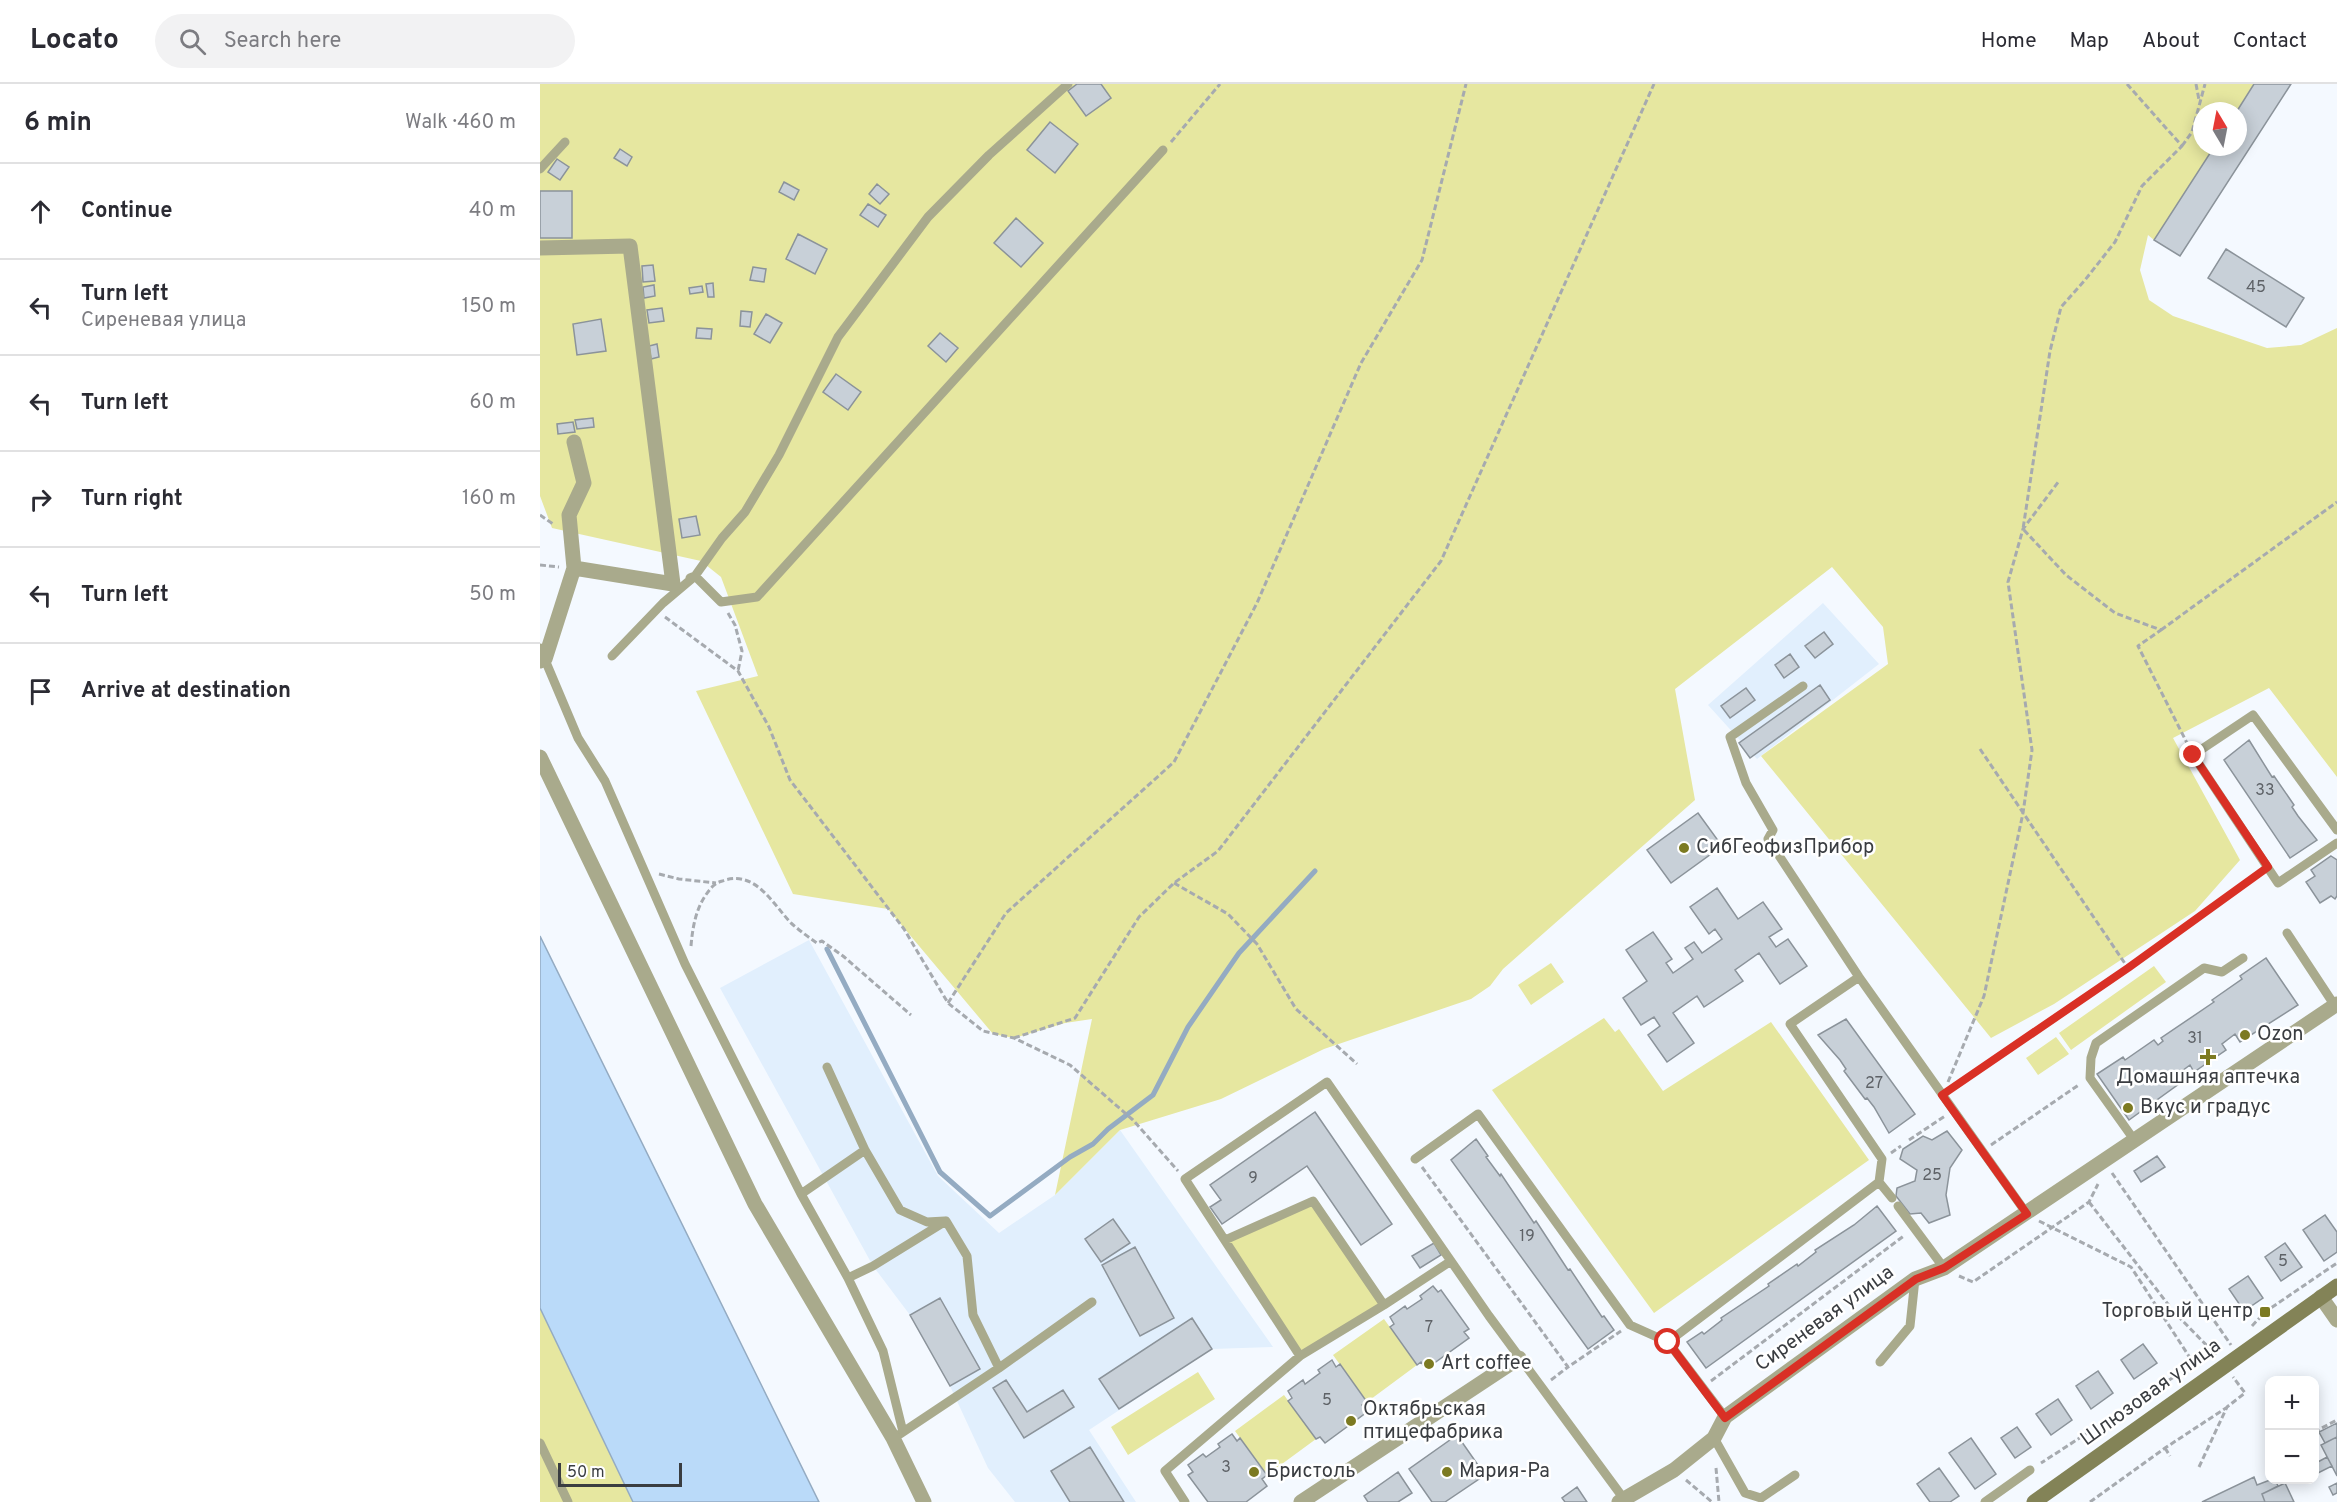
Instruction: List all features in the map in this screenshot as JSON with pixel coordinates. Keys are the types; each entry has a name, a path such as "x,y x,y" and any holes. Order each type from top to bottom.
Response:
{"main road":[{"name":"Шлюзовая улица","path":"2043,1499 2222,1362 2337,1286"}],"street":[{"path":"540,248 630,246 673,584 574,568"},
{"path":"542,656 574,568 569,515 584,483 574,442"},
{"path":"540,757 755,1204 898,1435 924,1502"},
{"name":"Сиреневая улица","path":"1621,1500 1674,1470 1714,1438 1725,1418 1916,1279 1944,1268 2027,1214 2336,1005"},
{"path":"2321,1297 2337,1320"},
{"path":"1301,1502 1519,1358"}],"lane":[{"path":"612,656 656,611 695,576 745,512 779,455 838,337 928,217 989,155 1068,84"},
{"path":"540,169 565,142"},
{"path":"695,576 721,602 757,597 1163,150"},
{"path":"673,584 695,576"},
{"path":"542,656 578,738 605,781 690,975 801,1194 848,1278 883,1351 898,1435 999,1368 1092,1302"},
{"path":"1803,686 1731,737 1746,783 1773,830 1768,839 1859,976 2027,1214"},
{"path":"2337,830 2253,715 2193,755 2278,883 2337,843"},
{"path":"2288,933 2336,1005"},
{"path":"2136,1141 2090,1078 2091,1058 2096,1043 2204,968 2222,972 2243,958"},
{"path":"1668,1342 1879,1182 1882,1159 1790,1024 1859,976"},
{"path":"827,1068 865,1150 900,1210 927,1222 946,1221"},
{"path":"1300,1356 1185,1179 1327,1082 1621,1500"},
{"path":"1415,1159 1478,1114 1630,1325 1668,1342 1725,1418"},
{"path":"801,1194 865,1150"},
{"path":"1879,1182 1916,1227 1944,1268"},
{"path":"1225,1240 1313,1201 1384,1305"},
{"path":"848,1278 873,1266 946,1221"},
{"path":"946,1221 967,1256 974,1315 999,1368"},
{"path":"1185,1502 1165,1471 1300,1356 1451,1261"},
{"path":"1880,1362 1910,1326 1916,1279"},
{"path":"1714,1438 1745,1493 1761,1498 1795,1475"},
{"path":"540,1443 568,1502"},
{"path":"1985,1502 2030,1470"}],"path":[{"path":"1163,150 1220,84"},
{"path":"948,1003 1006,913 1174,762 1257,603 1361,363 1422,260 1467,84"},
{"path":"1014,1038 1075,1018 1139,917 1174,883 1218,851 1441,561 1654,84"},
{"path":"2127,84 2182,146"},
{"path":"2196,84 2200,101"},
{"path":"1942,1095 1984,996 2023,813 2032,750 2008,582 2023,529 2050,351 2061,307 2115,242 2142,186 2182,146 2192,132 2205,84"},
{"path":"2023,529 2059,482"},
{"path":"2193,755 2138,646 2337,502"},
{"path":"2023,529 2066,575 2115,613 2161,630"},
{"path":"721,602 735,625 742,651 738,671"},
{"path":"656,611 738,671 769,727 790,780 904,929 948,1003 983,1031 1014,1038 1070,1065 1133,1120 1185,1179"},
{"path":"1980,749 2128,968"},
{"path":"639,860 655,873 679,879 716,883 735,877 748,881 773,899 789,921 802,933 817,943 822,941 843,956 911,1015"},
{"path":"1942,1095 2128,968 2268,867"},
{"path":"690,975 693,921 704,895 716,883"},
{"path":"1174,883 1228,914 1249,934 1296,1009 1357,1064"},
{"path":"1982,1151 2090,1078"},
{"path":"1909,1140 1953,1110"},
{"path":"1415,1159 1569,1367"},
{"path":"2107,1166 2232,1347"},
{"path":"2089,1202 2174,1312 2222,1362 2245,1393 2090,1502"},
{"path":"2027,1214 2131,1267 2194,1364 2030,1470"},
{"path":"1702,1388 1916,1227"},
{"path":"2265,1312 2337,1263"},
{"path":"1541,1387 1630,1325"},
{"path":"2199,1467 2227,1407"},
{"path":"2318,1430 2337,1420"},
{"path":"2165,1448 2170,1456"},
{"path":"1674,1470 1712,1502"}],"shaded area":[{"path":"1823,603 1879,664 1757,759 1708,705"},
{"path":"809,940 938,1176 999,1233 1055,1195 1120,1130 1273,1347 1212,1349 1089,1430 1136,1502 1015,1502 988,1468 950,1386 910,1315 873,1266 720,988"}],"green space":[{"path":"540,84 2255,84 2244,102 2193,102 2193,156 2208,156 2154,240 2148,235 2140,270 2149,300 2173,316 2267,348 2301,345 2337,328 2337,777 2269,688 2173,738 2240,860 2195,911 2054,1004 1991,1038 1761,756 1888,664 1883,627 1832,567 1675,689 1695,800 1503,969 1490,986 1471,999 1324,1049 1221,1099 1120,1130 1055,1195 1092,1019 1065,1023 1014,1038 993,1034 888,909 793,894 696,691 758,676 721,577 701,561 552,528 540,496"},
{"path":"1551,963 1564,982 1531,1005 1518,985"},
{"path":"2154,966 2166,982 2071,1050 2059,1033"},
{"path":"1604,1018 1615,1032 1619,1029 1663,1091 1771,1022 1869,1160 1654,1313 1492,1090"},
{"path":"2056,1037 2069,1054 2038,1075 2026,1058"},
{"path":"1313,1201 1384,1305 1300,1356 1225,1240"},
{"path":"540,1308 633,1502 540,1502"},
{"path":"1384,1319 1417,1365 1367,1402 1333,1355"},
{"path":"1198,1372 1215,1399 1128,1455 1111,1427"},
{"path":"1284,1395 1316,1439 1267,1475 1235,1431"}],"water":[{"path":"540,936 819,1502 633,1502 540,1308"}],"building":[{"path":"1077,84 1101,84 1111,98 1086,116 1068,91"},
{"path":"2254,84 2291,84 2247,152 2247,102 2243,102"},
{"path":"1050,122 1078,144 1055,173 1027,150"},
{"path":"620,149 632,157 627,166 614,158"},
{"path":"2208,156 2245,156 2180,256 2154,240"},
{"path":"557,159 569,167 560,180 548,172"},
{"path":"784,182 799,190 794,200 779,192"},
{"path":"877,184 889,194 880,204 869,194"},
{"path":"540,191 572,191 572,238 540,238"},
{"path":"868,204 886,215 878,227 860,215"},
{"path":"1016,218 1043,243 1021,267 994,243"},
{"path":"798,234 827,249 815,274 786,259"},
{"path":"2226,249 2304,298 2286,327 2208,278"},
{"path":"653,265 655,281 643,282 642,266"},
{"path":"753,267 766,269 764,282 750,280"},
{"path":"713,283 714,297 708,297 706,284"},
{"path":"654,285 655,296 644,298 643,287"},
{"path":"702,286 703,292 690,294 689,288"},
{"path":"662,308 664,321 649,323 647,310"},
{"path":"741,311 752,312 750,327 740,326"},
{"path":"766,314 782,323 770,343 754,334"},
{"path":"601,319 606,351 577,355 573,324"},
{"path":"697,328 712,329 711,339 696,338"},
{"path":"940,333 958,348 946,362 928,346"},
{"path":"657,344 659,357 651,359 649,346"},
{"path":"836,374 861,392 848,410 823,392"},
{"path":"593,418 594,427 577,429 575,420"},
{"path":"573,422 575,432 558,434 557,424"},
{"path":"696,516 700,535 682,538 679,519"},
{"path":"1824,632 1833,644 1815,658 1805,646"},
{"path":"1790,654 1799,667 1784,678 1775,665"},
{"path":"1820,685 1830,700 1750,758 1739,743"},
{"path":"1746,688 1755,700 1730,718 1721,706"},
{"path":"2249,740 2272,777 2274,776 2294,805 2292,807 2298,816 2317,840 2290,858 2224,760"},
{"name":"СибГеофизПрибор","path":"1698,813 1722,846 1671,883 1647,850"},
{"path":"2331,856 2337,860 2337,896 2335,899 2331,896 2320,903 2306,882 2315,876 2311,870"},
{"path":"1717,888 1738,919 1763,902 1782,929 1769,937 1776,947 1788,939 1807,966 1780,984 1759,953 1735,970 1743,981 1704,1007 1697,996 1673,1013 1694,1043 1667,1062 1648,1035 1660,1026 1654,1017 1641,1025 1623,998 1647,981 1626,950 1653,932 1672,959 1666,963 1673,973 1693,959 1685,948 1694,942 1702,953 1722,939 1715,929 1709,934 1690,907"},
{"path":"2266,958 2298,1005 2240,1042 2235,1034 2222,1044 2226,1050 2194,1072 2190,1065 2178,1074 2183,1081 2129,1120 2097,1074 2123,1057 2125,1060 2154,1040 2158,1045 2163,1041 2161,1038 2214,1002 2212,1000 2242,979 2240,976"},
{"path":"1846,1019 1915,1114 1889,1133 1874,1107 1844,1071 1846,1069 1840,1060 1818,1035"},
{"path":"1315,1112 1392,1224 1361,1245 1307,1166 1222,1224 1210,1207 1221,1200 1210,1185"},
{"path":"1947,1131 1962,1150 1950,1168 1946,1195 1950,1215 1929,1223 1921,1213 1910,1214 1896,1196 1897,1188 1915,1181 1917,1170 1900,1159 1903,1149 1923,1136 1932,1140"},
{"path":"1476,1139 1488,1156 1486,1157 1500,1176 1501,1174 1534,1223 1536,1221 1568,1270 1570,1269 1602,1317 1604,1316 1614,1330 1588,1349 1451,1160"},
{"path":"2157,1156 2165,1167 2141,1182 2134,1171"},
{"path":"1877,1206 1896,1231 1706,1368 1687,1342 1702,1332 1704,1334 1722,1320 1721,1318 1797,1264 1798,1266 1816,1252 1815,1250 1854,1225"},
{"path":"2325,1215 2337,1232 2337,1252 2324,1261 2303,1230"},
{"path":"1113,1219 1130,1243 1101,1262 1085,1239"},
{"path":"1434,1243 1441,1255 1420,1268 1412,1256"},
{"path":"2285,1243 2302,1267 2281,1281 2265,1257"},
{"path":"1135,1247 1174,1318 1140,1336 1102,1265"},
{"path":"2248,1276 2263,1298 2244,1311 2229,1289"},
{"path":"1433,1286 1438,1292 1441,1290 1469,1329 1464,1332 1469,1338 1426,1369 1421,1362 1417,1365 1390,1327 1394,1324 1390,1317 1405,1306 1407,1309 1422,1299 1420,1296"},
{"path":"940,1298 980,1369 950,1386 910,1315"},
{"path":"1192,1318 1212,1349 1119,1409 1099,1379"},
{"path":"2143,1344 2157,1363 2134,1379 2121,1360"},
{"path":"1332,1360 1336,1367 1340,1364 1367,1402 1362,1405 1367,1412 1325,1443 1320,1437 1316,1439 1288,1401 1292,1398 1288,1391 1303,1380 1305,1384 1320,1373 1318,1370"},
{"path":"2098,1371 2113,1393 2091,1409 2076,1386"},
{"path":"1006,1380 1027,1412 1063,1390 1074,1407 1024,1438 993,1388"},
{"path":"2058,1399 2072,1420 2051,1435 2036,1414"},
{"path":"2337,1423 2337,1437 2325,1443 2319,1432"},
{"path":"2017,1427 2031,1447 2015,1458 2001,1438"},
{"path":"1232,1434 1237,1441 1240,1438 1267,1475 1262,1479 1267,1486 1246,1502 1208,1502 1188,1475 1193,1472 1188,1465 1203,1454 1206,1457"},
{"name":"Мария-Ра","path":"1457,1435 1485,1475 1445,1502 1432,1502 1409,1469"},
{"path":"2337,1437 2337,1476 2321,1445"},
{"path":"1971,1438 1996,1474 1975,1489 1949,1453"},
{"path":"1090,1447 1124,1502 1070,1502 1051,1471"},
{"path":"2327,1457 2332,1466 2319,1472 2319,1461"},
{"path":"1939,1468 1959,1496 1950,1502 1930,1502 1917,1484"},
{"path":"1398,1472 1412,1493 1398,1502 1368,1502 1364,1496"},
{"path":"2254,1477 2257,1485 2265,1482 2265,1484 2277,1484 2278,1486 2262,1494 2265,1502 2202,1502"},
{"path":"2337,1483 2337,1493 2333,1495 2329,1487"},
{"path":"2285,1484 2294,1502 2265,1502 2262,1494"},
{"path":"1577,1487 1587,1502 1565,1502 1562,1498"}],"waterway":[{"path":"827,949 940,1172 990,1216 1070,1157 1093,1144 1108,1129 1153,1095 1188,1027 1239,953 1315,871"}],"place":[{"name":"СибГеофизПрибор","path":"1684,848"},
{"name":"Ozon","path":"2245,1035"},
{"name":"Домашняя аптечка","path":"2208,1057"},
{"name":"Вкус и градус","path":"2128,1108"},
{"name":"Торговый центр","path":"2265,1312"},
{"name":"Art coffee","path":"1429,1364"},
{"name":"Октябрьская птицефабрика","path":"1351,1421"},
{"name":"Бристоль","path":"1254,1472"},
{"name":"Мария-Ра","path":"1447,1472"}],"route":[{"path":"1668,1342 1725,1418 1916,1279 1944,1268 2027,1214 1942,1095 2128,968 2268,867 2193,755"}]}
